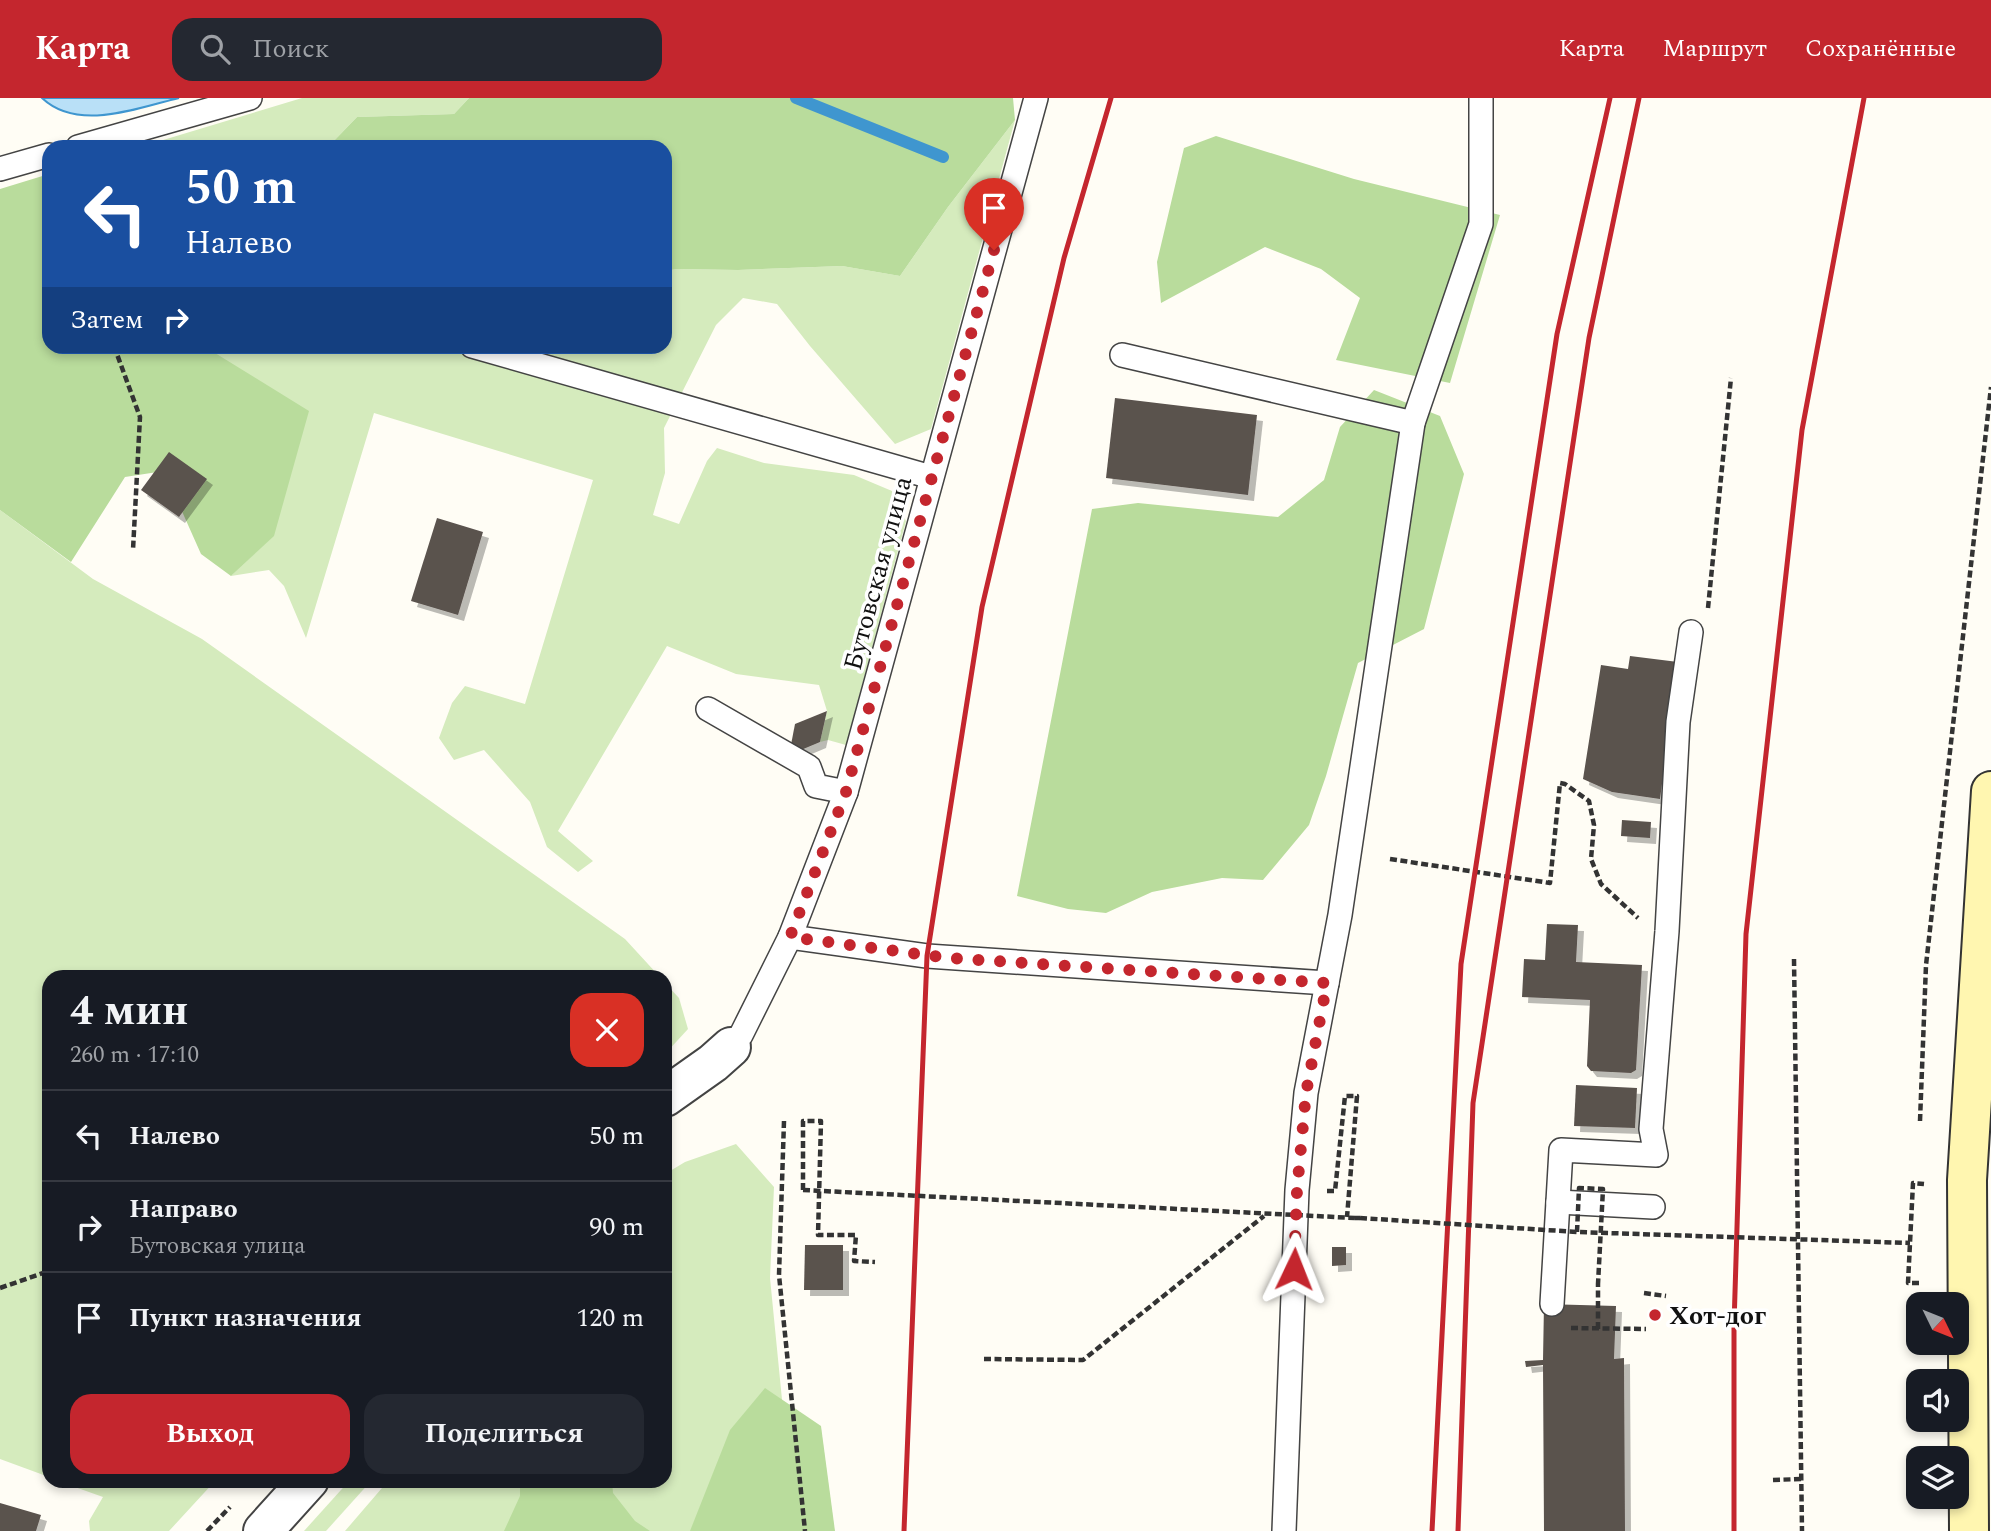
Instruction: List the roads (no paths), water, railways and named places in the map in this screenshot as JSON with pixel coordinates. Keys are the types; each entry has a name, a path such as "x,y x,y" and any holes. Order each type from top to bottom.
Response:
{"main road":[{"path":"1976,1525 1967,1180 1991,791"}],"street":[{"path":"672,1092 731,1047"},
{"path":"263,1531 302,1488"}],"lane":[{"path":"103,140 250,98"},
{"name":"Бутовская улица","path":"731,1047 741,1035 790,937 846,792 1036,98"},
{"path":"1283,1531 1297,1190 1306,1093 1340,915 1413,423 1481,224 1481,98"},
{"path":"0,169 42,157"},
{"path":"500,354 932,477"},
{"path":"1122,355 1413,423"},
{"path":"1552,1304 1561,1150 1656,1155 1651,1129 1667,931 1678,722 1699,626"},
{"path":"708,709 810,767 816,786 846,792"},
{"path":"790,937 949,958 1327,983"},
{"path":"1558,1202 1653,1207"}],"water":[{"path":"42,98 179,98 127,111 90,116 56,108"}],"waterway":[{"path":"796,98 943,157"}],"railway":[{"path":"904,1531 927,956 982,607 1064,258 1111,98"},
{"path":"1432,1531 1461,964 1557,334 1610,98"},
{"path":"1458,1531 1473,1103 1589,338 1639,98"},
{"path":"1734,1531 1734,1325 1746,934 1802,430 1864,98"}],"place":[{"name":"Хот-дог","path":"1655,1315"}]}
